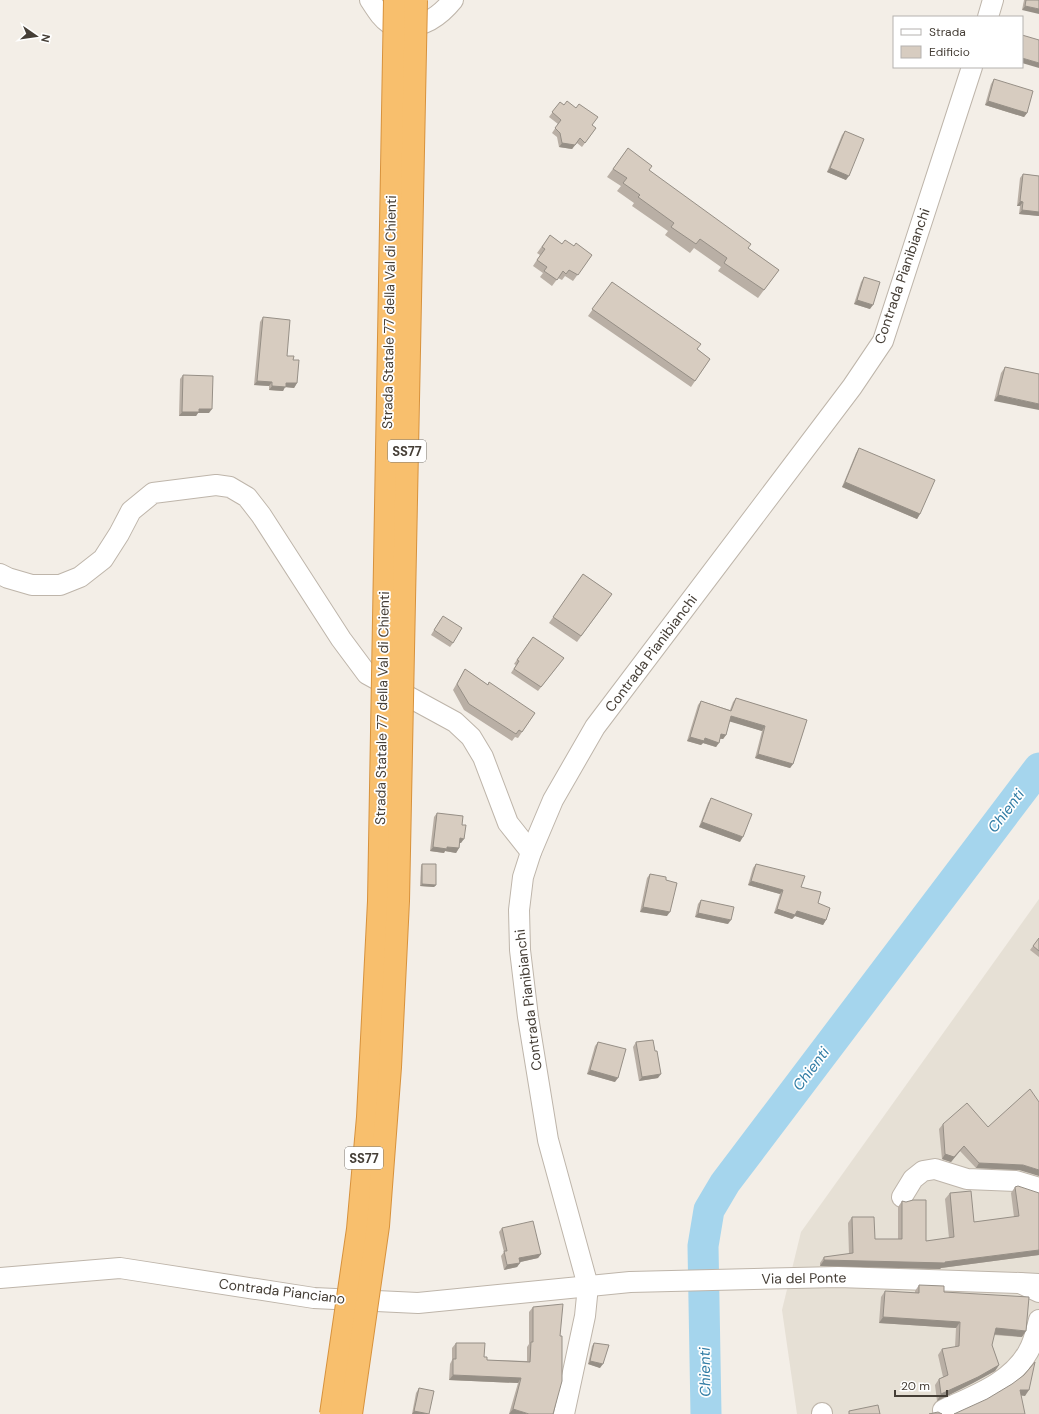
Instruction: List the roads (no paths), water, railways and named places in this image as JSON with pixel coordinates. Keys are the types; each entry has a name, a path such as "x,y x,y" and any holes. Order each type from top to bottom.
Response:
{"highway":[{"name":"Strada Statale 77 della Val di Chienti","path":"331,1414 358,1229 368,1117 379,901 395,0"},
{"name":"Strada Statale 77 della Val di Chienti","path":"351,1414 378,1226 390,1067 398,901 416,0"}],"street":[{"path":"370,0 382,17 392,25 408,27 427,22 440,14 453,0"},
{"path":"988,16 993,0"},
{"name":"Contrada Pianibianchi","path":"588,1286 548,1140 527,1010 520,950 519,910 523,877 531,852 553,800 595,727 852,387 883,341 972,68"},
{"path":"0,574 32,585 60,585 80,577 103,559 119,534 131,511 154,493 216,485 230,487 247,497 261,516 367,674 455,722 471,737 483,757 508,823 531,852"},
{"path":"902,1197 913,1179 923,1171 935,1169 967,1179 1016,1181 1039,1188"},
{"name":"Contrada Pianciano","path":"0,1278 120,1268 314,1298 418,1303 588,1286"},
{"name":"Via del Ponte","path":"588,1286 630,1282 838,1277 1029,1283 1039,1292"},
{"path":"564,1414 585,1316 588,1286"},
{"path":"943,1410 1000,1382 1014,1371 1029,1351 1039,1320"}],"waterway":[{"name":"Chienti","path":"706,1414 703,1246 709,1210 725,1183 1039,768"}]}
